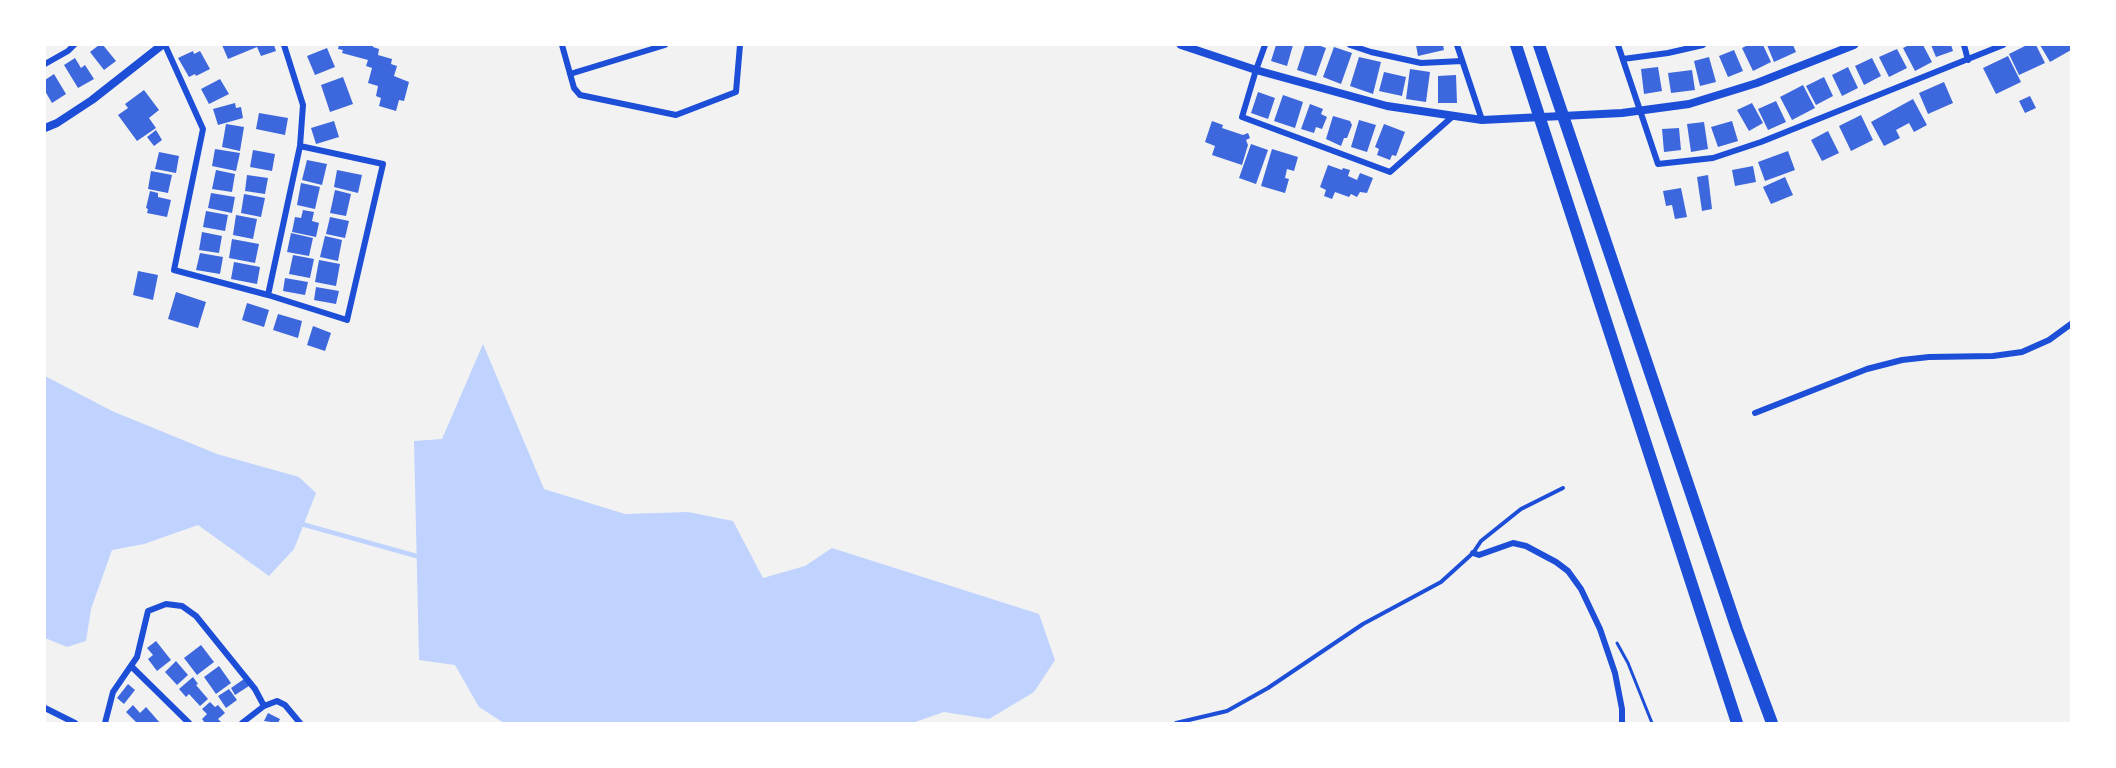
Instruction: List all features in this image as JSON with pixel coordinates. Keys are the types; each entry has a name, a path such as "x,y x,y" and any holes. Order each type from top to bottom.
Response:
{"highway":[{"path":"1516,45 1737,723"},
{"path":"1539,45 1734,618 1772,723"}],"street":[{"path":"45,64 74,45"},
{"path":"45,128 57,123 92,100 164,45 203,129 174,270 268,295 347,320 383,164 300,146"},
{"path":"268,295 300,146 303,105 284,45"},
{"path":"562,45 574,88 580,95 676,115 735,92 740,45"},
{"path":"570,74 665,45"},
{"path":"1181,45 1256,70 1387,106 1482,120 1640,111 1689,104 1757,83 1854,45"},
{"path":"1265,45 1242,117 1390,172 1452,117"},
{"path":"1350,45 1421,63 1462,61"},
{"path":"1457,45 1482,120"},
{"path":"1618,45 1658,164 1713,158 1761,142 2003,45"},
{"path":"1623,59 1668,53 1703,45"},
{"path":"1964,45 1968,60"},
{"path":"1755,413 1867,369 1902,360 1929,357 1993,356 2022,352 2049,340 2071,324"},
{"path":"1473,553 1479,555 1513,543 1526,546 1568,571 1581,589 1602,636 1615,673 1622,709 1622,723"},
{"path":"105,723 113,692 137,657 148,612 166,604 182,606 196,616 255,688 264,706"},
{"path":"131,666 189,723"},
{"path":"242,723 264,706 277,701 285,705 300,723"},
{"path":"45,708 75,723"}],"lane":[{"path":"1176,723 1227,711 1268,688 1362,624 1441,582 1473,553 1481,541 1521,509 1563,488"}],"path":[{"path":"1602,636 1617,643 1628,663 1652,723"}],"water":[{"path":"483,344 544,489 625,514 688,512 733,521 763,578 805,566 832,548 1039,614 1055,660 1034,692 989,719 944,712 912,723 504,723 479,707 455,665 419,660 414,441 442,439"},
{"path":"45,376 112,411 217,454 299,477 316,493 294,549 269,576 198,525 144,544 112,550 91,609 86,641 67,647 45,638"}],"building":[{"path":"99,45 103,45 116,61 104,70 90,52"},
{"path":"222,45 274,45 276,51 261,56 257,47 228,59"},
{"path":"339,45 373,45 379,49 378,55 392,59 391,64 397,66 394,76 409,82 404,101 399,100 396,111 379,106 381,98 376,96 378,86 368,83 372,68 366,66 368,60 342,53 343,50 338,49"},
{"path":"1276,45 1293,45 1287,66 1271,61"},
{"path":"1305,45 1318,45 1326,48 1316,76 1297,70"},
{"path":"1416,45 1443,45 1444,50 1418,56"},
{"path":"1748,45 1763,45 1771,62 1753,71 1742,48"},
{"path":"1767,45 1793,45 1796,52 1774,62"},
{"path":"1909,45 1923,45 1932,62 1915,71 1903,48"},
{"path":"1931,45 1951,45 1953,51 1936,57"},
{"path":"2027,45 2036,45 2045,63 2019,75 2009,54"},
{"path":"2040,45 2070,45 2071,50 2050,62"},
{"path":"1334,47 1352,53 1341,84 1323,77"},
{"path":"327,48 335,67 315,75 307,56"},
{"path":"1897,49 1907,68 1889,77 1879,57"},
{"path":"1734,50 1743,71 1728,77 1719,56"},
{"path":"193,51 194,54 200,51 210,69 189,77 178,58"},
{"path":"2008,56 2021,82 1996,94 1983,68"},
{"path":"1359,57 1381,62 1373,94 1350,86"},
{"path":"1709,57 1716,82 1700,86 1694,61"},
{"path":"75,58 81,68 85,65 94,79 78,88 64,65"},
{"path":"1872,58 1881,76 1864,85 1855,66"},
{"path":"1658,67 1662,91 1644,94 1641,69"},
{"path":"1848,67 1858,88 1842,96 1832,75"},
{"path":"1410,69 1430,72 1426,102 1406,99"},
{"path":"1692,70 1695,90 1671,93 1668,73"},
{"path":"1384,72 1406,77 1402,96 1379,91"},
{"path":"54,74 66,94 52,103 45,91 45,80"},
{"path":"1456,75 1457,103 1438,103 1438,76"},
{"path":"343,77 353,104 330,112 321,85"},
{"path":"1824,77 1833,96 1816,105 1806,86"},
{"path":"220,79 229,94 209,104 201,89"},
{"path":"1944,82 1953,103 1928,114 1919,93"},
{"path":"1803,85 1815,108 1792,120 1780,97"},
{"path":"144,90 159,110 149,118 156,128 137,141 118,115 128,108 125,104"},
{"path":"1258,92 1275,98 1268,119 1251,113"},
{"path":"1283,95 1303,102 1295,128 1274,121"},
{"path":"2030,96 2036,108 2025,113 2019,101"},
{"path":"1913,99 1927,125 1914,132 1909,123 1896,130 1900,138 1884,146 1871,122"},
{"path":"1776,101 1786,122 1768,130 1758,109"},
{"path":"235,103 236,108 241,107 243,118 218,125 213,109"},
{"path":"1752,103 1763,123 1749,131 1737,110"},
{"path":"1310,104 1323,109 1321,114 1327,117 1322,129 1316,127 1314,133 1301,129"},
{"path":"259,113 288,118 285,135 256,129"},
{"path":"1861,115 1873,140 1851,151 1839,126"},
{"path":"1333,116 1350,121 1352,125 1341,146 1326,139"},
{"path":"1359,120 1376,125 1367,152 1351,147"},
{"path":"334,121 339,137 316,144 311,128"},
{"path":"1212,121 1223,125 1222,128 1243,135 1248,133 1250,138 1246,140 1248,145 1242,165 1212,155 1215,146 1205,142"},
{"path":"1732,121 1738,141 1718,147 1711,127"},
{"path":"1704,122 1708,149 1691,152 1687,124"},
{"path":"226,124 244,127 240,151 222,147"},
{"path":"1384,124 1405,132 1396,156 1392,155 1390,160 1377,155 1379,149 1375,147"},
{"path":"1679,128 1681,150 1664,152 1662,129"},
{"path":"156,130 162,140 154,146 147,137"},
{"path":"1828,131 1839,153 1822,161 1811,140"},
{"path":"1251,144 1268,150 1256,184 1239,178"},
{"path":"215,149 240,153 236,171 212,166"},
{"path":"1272,149 1298,157 1294,171 1287,169 1285,178 1289,179 1285,193 1261,186"},
{"path":"253,150 275,154 272,171 250,167"},
{"path":"1788,151 1795,170 1765,181 1758,162"},
{"path":"159,152 179,156 176,173 155,169"},
{"path":"307,160 327,164 322,185 302,180"},
{"path":"1328,165 1350,170 1348,176 1357,180 1360,173 1373,178 1367,193 1360,192 1357,197 1351,194 1349,197 1335,192 1332,199 1324,196 1326,190 1320,187"},
{"path":"1753,166 1756,182 1735,186 1732,170"},
{"path":"216,170 235,174 232,192 212,189"},
{"path":"337,170 362,175 358,193 334,187"},
{"path":"151,171 172,175 168,193 148,189"},
{"path":"247,175 268,178 265,194 245,191"},
{"path":"1708,175 1712,209 1702,211 1697,177"},
{"path":"1785,177 1793,195 1771,204 1763,187"},
{"path":"301,183 320,187 315,209 297,205"},
{"path":"1681,188 1687,217 1675,219 1672,205 1666,206 1663,191"},
{"path":"335,190 351,194 346,216 330,213"},
{"path":"150,191 158,193 158,197 171,200 167,217 147,213"},
{"path":"211,193 235,197 232,213 208,208"},
{"path":"244,194 265,198 261,217 241,213"},
{"path":"303,210 314,212 312,221 319,223 316,237 292,232 295,217 301,218"},
{"path":"206,211 228,215 225,231 203,227"},
{"path":"236,215 257,219 253,239 233,235"},
{"path":"330,217 349,221 345,238 326,234"},
{"path":"202,232 222,236 219,253 199,250"},
{"path":"291,233 313,238 309,256 287,252"},
{"path":"325,236 342,240 338,261 320,257"},
{"path":"232,239 259,244 255,263 229,258"},
{"path":"200,253 223,257 220,274 196,270"},
{"path":"293,255 314,259 310,278 289,274"},
{"path":"319,260 340,264 336,286 315,282"},
{"path":"234,262 260,267 257,284 231,279"},
{"path":"138,271 158,275 153,300 133,295"},
{"path":"285,278 308,282 305,295 283,291"},
{"path":"316,287 339,291 336,304 314,300"},
{"path":"176,292 206,302 198,328 168,319"},
{"path":"247,303 269,310 264,327 242,320"},
{"path":"278,314 302,321 298,338 273,330"},
{"path":"313,326 331,333 325,351 307,345"},
{"path":"156,641 171,660 157,671 148,659 153,655 147,648"},
{"path":"201,645 214,662 197,675 184,658"},
{"path":"176,661 188,675 177,685 165,672"},
{"path":"219,666 231,683 216,694 204,677"},
{"path":"193,677 198,684 196,685 208,699 200,706 189,694 186,697 179,689"},
{"path":"247,677 252,684 235,695 231,688"},
{"path":"128,684 135,690 124,704 117,698"},
{"path":"229,689 237,700 226,708 218,696"},
{"path":"210,702 215,707 218,705 225,713 218,719 222,723 205,723 202,719 207,714 202,709"},
{"path":"133,705 140,713 146,707 160,723 137,723 126,712"},
{"path":"268,713 280,719 278,723 264,721"}],"waterway":[{"path":"298,523 420,557"}]}
